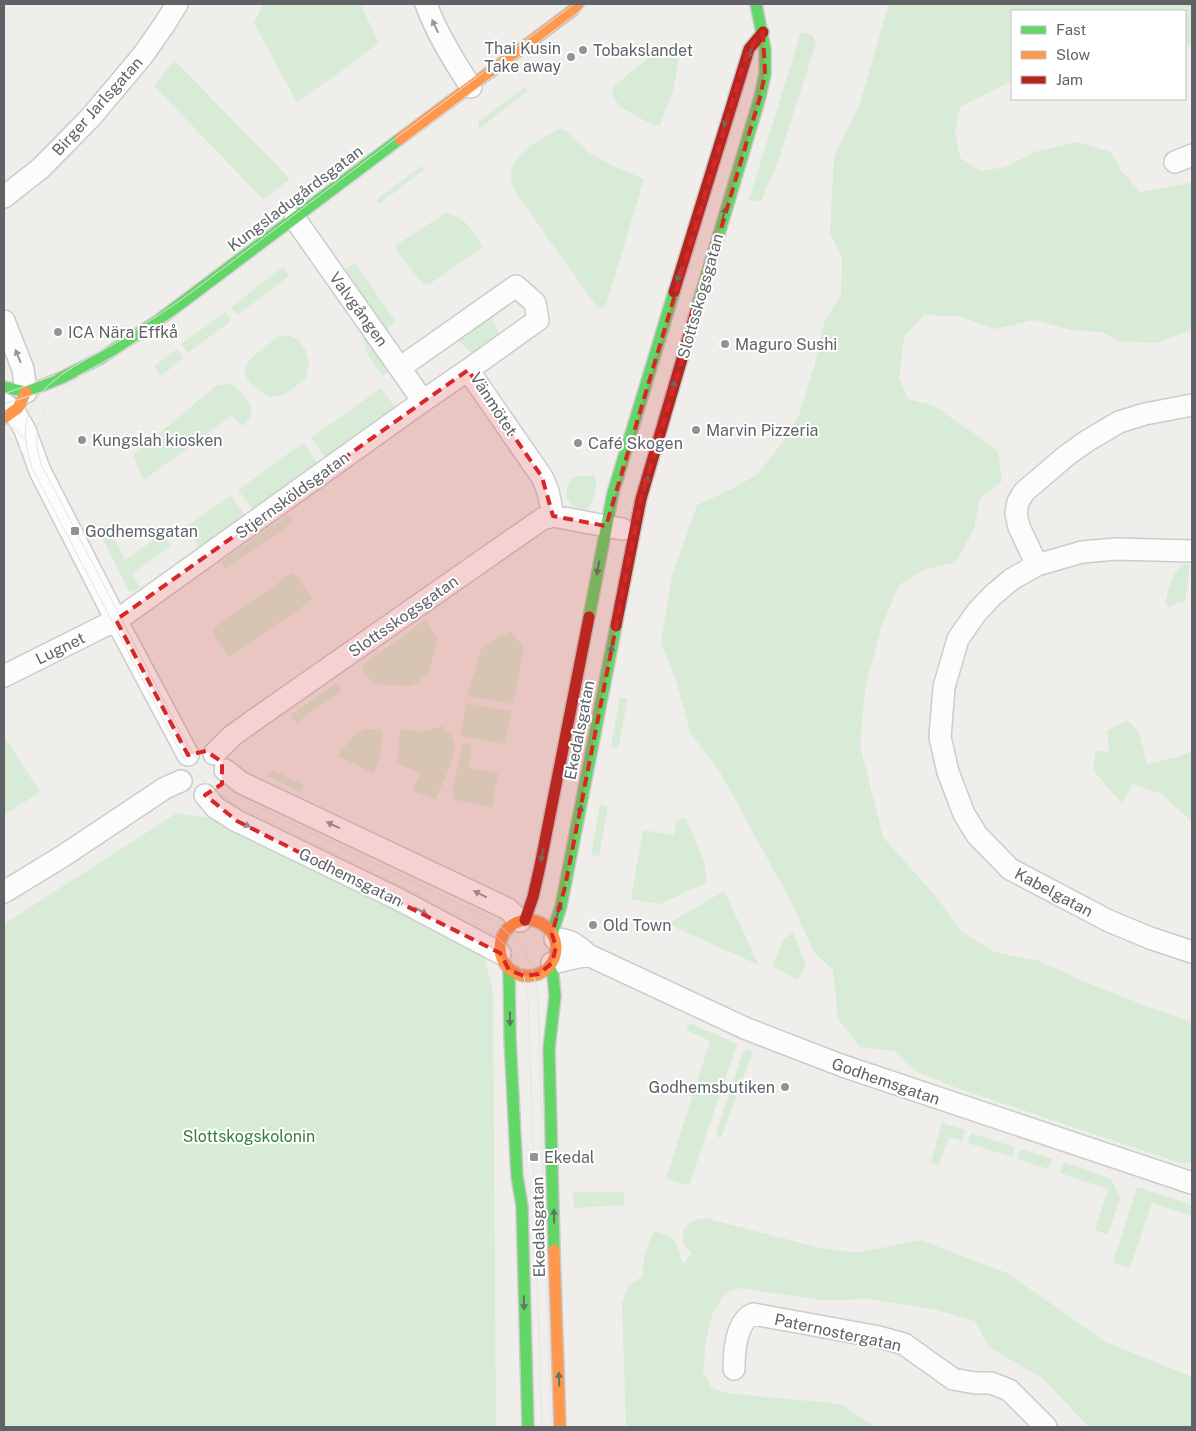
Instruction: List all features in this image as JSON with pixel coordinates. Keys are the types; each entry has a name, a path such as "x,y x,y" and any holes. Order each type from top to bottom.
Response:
{"street":[{"name":"Birger Jarlsgatan","path":"4,196 40,168 91,117 143,55 177,4"},
{"path":"426,4 433,24 446,48 471,87"},
{"name":"Kungsladugårdsgatan","path":"26,392 80,369 128,341 181,305 575,7 587,4"},
{"name":"Slottsskogsgatan","path":"634,531 641,499 760,97 765,74 765,49 756,4"},
{"name":"Slottsskogsgatan","path":"606,526 613,493 741,73 750,49 763,32"},
{"name":"Valvgången","path":"295,219 423,400"},
{"name":"Vänmötet","path":"401,367 516,286 534,304 538,320 468,370 542,477 548,491 553,516"},
{"path":"4,322 23,369 26,392 24,401 7,412 29,437 34,458 40,471 188,755"},
{"name":"Stjernsköldsgatan","path":"116,620 423,400 468,370"},
{"path":"4,387 26,392"},
{"path":"1037,565 1019,528 1016,513 1018,502 1024,492 1066,456 1119,422 1145,414 1192,405"},
{"path":"553,516 634,531"},
{"name":"Slottsskogsgatan","path":"219,762 232,736 542,520 553,516"},
{"name":"Ekedalsgatan","path":"522,920 533,897 540,866 606,526"},
{"name":"Ekedalsgatan","path":"553,936 561,906 634,531"},
{"name":"Kabelgatan","path":"1192,551 1099,549 1037,565 1012,579 976,613 958,639 944,688 940,736 948,772 962,808 977,835 1010,869 1109,921 1150,938 1192,952"},
{"name":"Lugnet","path":"4,676 116,620"},
{"path":"4,892 63,856 166,788 181,781 180,770 183,762 188,755 202,751 219,762 224,777 220,786 213,793 205,796"},
{"name":"Godhemsgatan","path":"219,762 242,783 508,909 522,920 533,920 540,923 547,927 553,936 576,944 588,955 748,1029 843,1066 1192,1183"},
{"name":"Godhemsgatan","path":"181,781 192,793 205,796 216,808 237,821 396,898 504,962 519,975 535,976 551,965 588,955"},
{"path":"504,962 499,946 503,934 509,927 522,920"},
{"path":"551,965 556,947 553,936"},
{"name":"Ekedalsgatan","path":"504,962 517,1176 522,1206 528,1427"},
{"name":"Ekedalsgatan","path":"551,965 555,997 549,1049 549,1073 560,1427"},
{"name":"Paternostergatan","path":"734,1369 734,1355 740,1332 744,1321 753,1314 880,1337 904,1344 953,1379 975,1383 991,1383 1009,1390 1046,1427"}],"highlighted area":[{"path":"763,32 765,74 760,97 641,499 565,887 552,934 556,947 552,963 539,974 524,976 509,970 500,953 237,821 205,795 222,784 222,762 206,751 188,755 116,620 468,370 542,477 553,516 606,526 741,73 749,49"}],"green space":[{"path":"263,4 360,4 379,43 297,103 254,23"},
{"path":"889,4 1192,4 1192,43 1186,47 1186,10 1011,10 1011,82 960,107 955,131 960,158 981,171 1006,167 1034,152 1077,142 1111,152 1120,169 1140,192 1192,182 1192,330 1156,343 1119,341 1102,332 1071,330 1034,320 995,329 959,316 924,315 904,337 899,377 908,399 935,406 998,451 1002,481 980,498 974,529 955,563 925,569 899,585 881,628 865,689 860,746 883,837 938,899 962,932 995,952 1039,961 1083,981 1192,1022 1192,1162 1184,1164 954,1087 916,1071 894,1051 860,1047 838,1019 833,970 814,952 790,900 720,772 691,734 676,681 661,643 672,576 697,505 732,489 758,474 784,440 799,415 814,367 825,320 841,296 842,257 830,234 834,157 859,106"},
{"path":"801,32 813,36 816,43 774,174 770,179 761,202 749,200"},
{"path":"667,46 680,52 673,90 660,125 654,126 619,106 612,93 613,87 660,48"},
{"path":"174,60 290,179 263,199 154,86"},
{"path":"525,87 528,91 479,129 478,122"},
{"path":"559,129 564,129 588,152 615,167 644,179 606,305 602,308 597,307 516,193 511,180 512,169 521,154 536,142"},
{"path":"421,166 424,170 379,204 377,199"},
{"path":"446,213 463,221 472,230 483,247 428,285 423,284 396,250 396,245"},
{"path":"355,263 396,322 386,329 344,270"},
{"path":"283,267 289,276 237,315 231,307"},
{"path":"225,312 231,321 188,353 181,344"},
{"path":"490,313 501,339 475,357 456,338"},
{"path":"367,335 390,369 382,376 366,350 363,338"},
{"path":"279,336 291,336 298,340 305,349 309,363 306,378 284,394 272,397 254,386 244,372 250,359"},
{"path":"177,349 183,358 161,376 154,366"},
{"path":"230,383 248,401 251,417 242,426 232,415 144,480 133,455 216,386"},
{"path":"381,388 397,410 328,461 311,438"},
{"path":"303,443 319,465 254,512 238,490"},
{"path":"593,475 597,481 593,499 588,508 573,506 569,502 566,493 569,482 573,477"},
{"path":"231,495 246,516 201,548 186,527"},
{"path":"288,515 294,521 226,569 221,562"},
{"path":"108,524 125,560 163,533 171,546 132,574 140,587 133,592 127,588 98,529"},
{"path":"1184,564 1190,565 1185,602 1179,602 1169,607 1165,603 1169,587 1177,571"},
{"path":"293,572 313,599 228,658 214,636 213,629"},
{"path":"425,620 438,639 428,674 412,686 373,684 361,666"},
{"path":"511,631 524,649 513,704 467,696 482,647"},
{"path":"336,683 342,691 296,723 291,715"},
{"path":"620,697 628,699 618,748 611,747"},
{"path":"466,703 511,711 505,744 460,736"},
{"path":"1127,720 1139,732 1147,764 1177,757 1192,751 1192,822 1162,794 1133,784 1122,804 1093,770 1096,750 1109,752 1107,731"},
{"path":"442,726 452,737 454,748 448,771 435,799 412,791 421,773 397,763 400,729 423,732"},
{"path":"365,729 382,729 381,754 373,773 338,756 352,737"},
{"path":"4,736 40,792 4,815"},
{"path":"463,743 472,745 468,768 498,773 492,807 452,799 455,793 452,790"},
{"path":"274,770 277,774 279,773 304,785 301,792 266,776"},
{"path":"600,804 608,806 599,856 591,855"},
{"name":"Slottskogskolonin","path":"177,813 214,819 375,897 484,956 493,993 496,1427 4,1427 4,924"},
{"path":"685,817 704,861 707,882 660,904 631,899 643,830 674,835 676,822"},
{"path":"724,891 759,965 668,924"},
{"path":"793,933 806,964 798,980 772,966 784,939"},
{"path":"690,1023 737,1044 689,1185 666,1179 710,1041 686,1030"},
{"path":"746,1049 753,1051 721,1138 716,1136 716,1134 741,1057"},
{"path":"942,1123 965,1130 962,1141 949,1137 939,1165 931,1162"},
{"path":"971,1133 1015,1147 1012,1157 968,1143"},
{"path":"1021,1149 1052,1159 1048,1169 1017,1159"},
{"path":"1064,1162 1111,1179 1120,1198 1108,1235 1095,1230 1108,1189 1060,1173"},
{"path":"1137,1187 1192,1205 1192,1216 1152,1203 1130,1268 1113,1263"},
{"path":"573,1192 624,1192 624,1205 574,1208"},
{"path":"705,1218 820,1248 857,1253 920,1240 1007,1273 1106,1342 1192,1377 1192,1427 1089,1427 1042,1378 989,1347 975,1321 933,1309 869,1299 821,1300 740,1288 726,1293 713,1312 706,1340 703,1371 711,1387 726,1393 841,1404 875,1427 626,1427 622,1303 628,1286 643,1276 645,1253 654,1231 675,1240 683,1265 691,1253 684,1244 683,1230 691,1221"}],"tram line":[{"path":"542,1427 528,997 523,975 515,957 502,942 485,928 232,803 209,786 184,759 32,468 25,428 34,402 55,380 81,362 121,340 181,300 574,4"},
{"path":"78,376 118,354 187,307 589,4"},
{"path":"83,374 60,392 44,411 39,422 37,434 37,448 41,464 185,741 200,763 230,790 257,807 490,919 510,935 524,952 529,962 538,998 551,1427"},
{"path":"4,394 55,375"},
{"path":"4,404 42,392"},
{"path":"4,422 16,430 28,443"},
{"path":"4,433 18,446 27,459"}],"traffic: fast":[{"path":"696,311 760,97 765,74 765,49 756,4"},
{"path":"4,387 26,392 61,378 101,358 159,320 400,139"},
{"path":"589,617 613,493 674,292"},
{"path":"552,934 561,906 616,626"},
{"path":"549,967 553,975 555,996 549,1049 554,1250"},
{"path":"509,970 510,1038 517,1176 522,1206 528,1427"}],"traffic: slow":[{"path":"400,139 572,11 578,4"},
{"path":"4,418 18,408 26,392"},
{"path":"522,920 534,920 544,924 552,932 556,948 552,964 544,972 534,976 522,976 512,972 504,964 500,954 500,942 504,932 512,924 522,920"},
{"path":"554,1250 560,1427"}],"traffic: jam":[{"path":"674,292 749,49 763,32"},
{"path":"616,626 641,499 696,311"},
{"path":"525,920 533,897 540,866 589,617"}],"place":[{"name":"Tobakslandet","path":"583,50"},
{"name":"Thai Kusin Take away","path":"571,57"},
{"name":"ICA Nära Effkå","path":"58,332"},
{"name":"Maguro Sushi","path":"725,344"},
{"name":"Marvin Pizzeria","path":"696,430"},
{"name":"Kungslah kiosken","path":"82,440"},
{"name":"Café Skogen","path":"578,443"},
{"name":"Godhemsgatan","path":"75,531"},
{"name":"Old Town","path":"593,925"},
{"name":"Godhemsbutiken","path":"785,1087"},
{"name":"Ekedal","path":"534,1157"}]}
